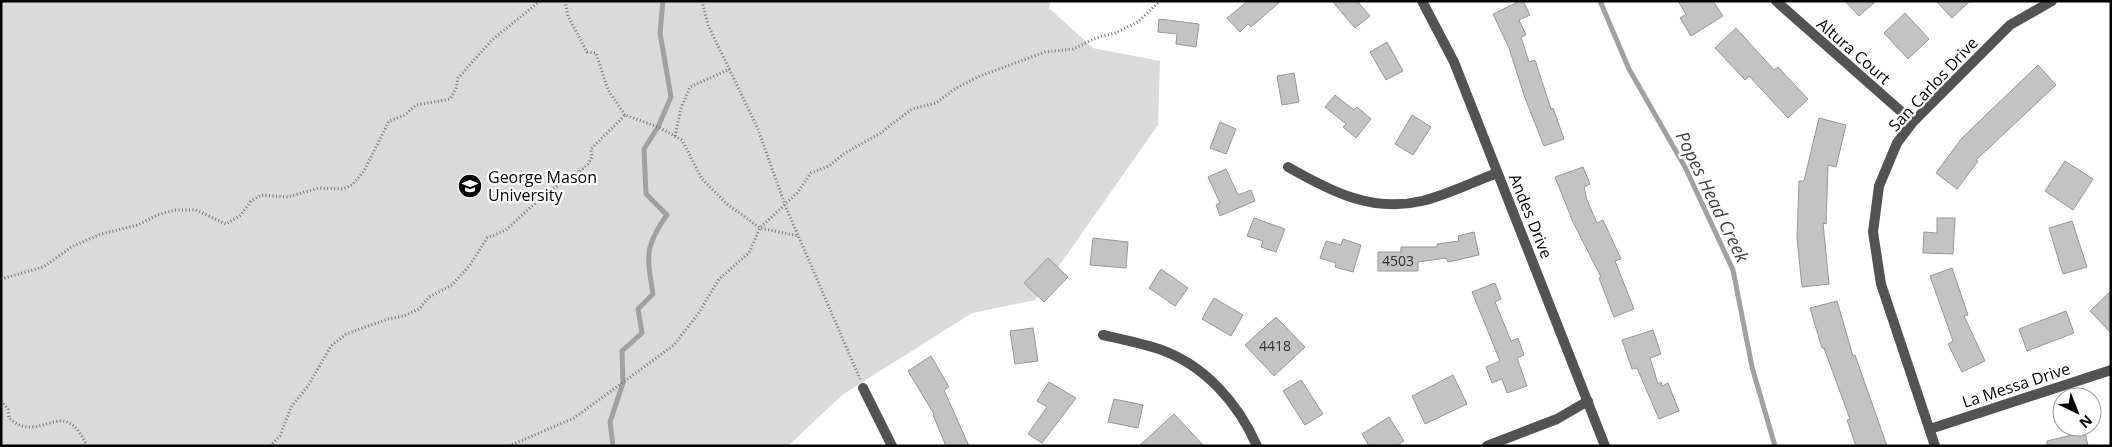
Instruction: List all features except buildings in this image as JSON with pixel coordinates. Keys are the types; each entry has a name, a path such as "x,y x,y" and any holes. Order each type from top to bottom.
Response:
{"street":[{"name":"Andes Drive","path":"1422,1 1454,62 1605,446"},
{"name":"Altura Court","path":"1776,1 1913,122"},
{"name":"San Carlos Drive","path":"1935,446 1881,284 1873,232 1879,186 1897,143 1913,122 2010,25 2052,1"},
{"path":"1288,167 1345,196 1380,205 1405,205 1424,201 1497,173"},
{"path":"1103,335 1174,355 1202,373 1218,386 1240,412 1257,446"},
{"name":"La Messa Drive","path":"1930,429 2111,370"},
{"path":"863,388 892,446"},
{"path":"1487,446 1557,418 1588,401"}],"path":[{"path":"1,278 43,267 73,246 101,234 138,224 157,215 175,210 196,210 226,224 241,216 251,201 261,195 288,197 319,188 343,189 352,185 364,171 389,121 405,115 416,105 450,99 456,89 458,78 492,40 540,1"},
{"path":"565,1 568,16 575,30 587,52 596,53 608,90 625,115 658,127 682,140 702,179 727,204 760,228 799,236"},
{"path":"702,1 708,25 758,129 786,205 863,388"},
{"path":"509,446 574,418 674,345 698,314 719,279 748,253 760,228 797,194 811,173 830,166 845,153 879,134 912,109 936,103 956,88 980,76 1045,52 1073,49 1096,38 1115,33 1138,22 1160,1"},
{"path":"675,136 681,108 690,87 730,69"},
{"path":"270,446 280,436 291,407 308,386 332,346 346,334 388,319 404,316 419,309 429,297 452,285 470,266 487,238 506,230 545,194 580,172 588,164 592,156 591,149 625,115"},
{"path":"1,401 8,409 9,418 20,426 32,428 58,420 74,427 83,437 87,446"}],"shaded area":[{"name":"George Mason University","path":"1,1 1051,1 1049,8 1093,48 1160,61 1158,125 1035,300 972,313 842,395 788,446 1,446"}],"waterway":[{"path":"613,446 610,422 623,383 622,351 642,333 638,309 653,294 649,271 649,253 654,236 667,215 646,194 644,149 658,127 671,97 660,33 663,1"},
{"name":"Popes Head Creek","path":"1600,1 1629,69 1685,167 1733,270 1752,367 1775,446"}],"place":[{"name":"George Mason University","path":"470,186"}]}
